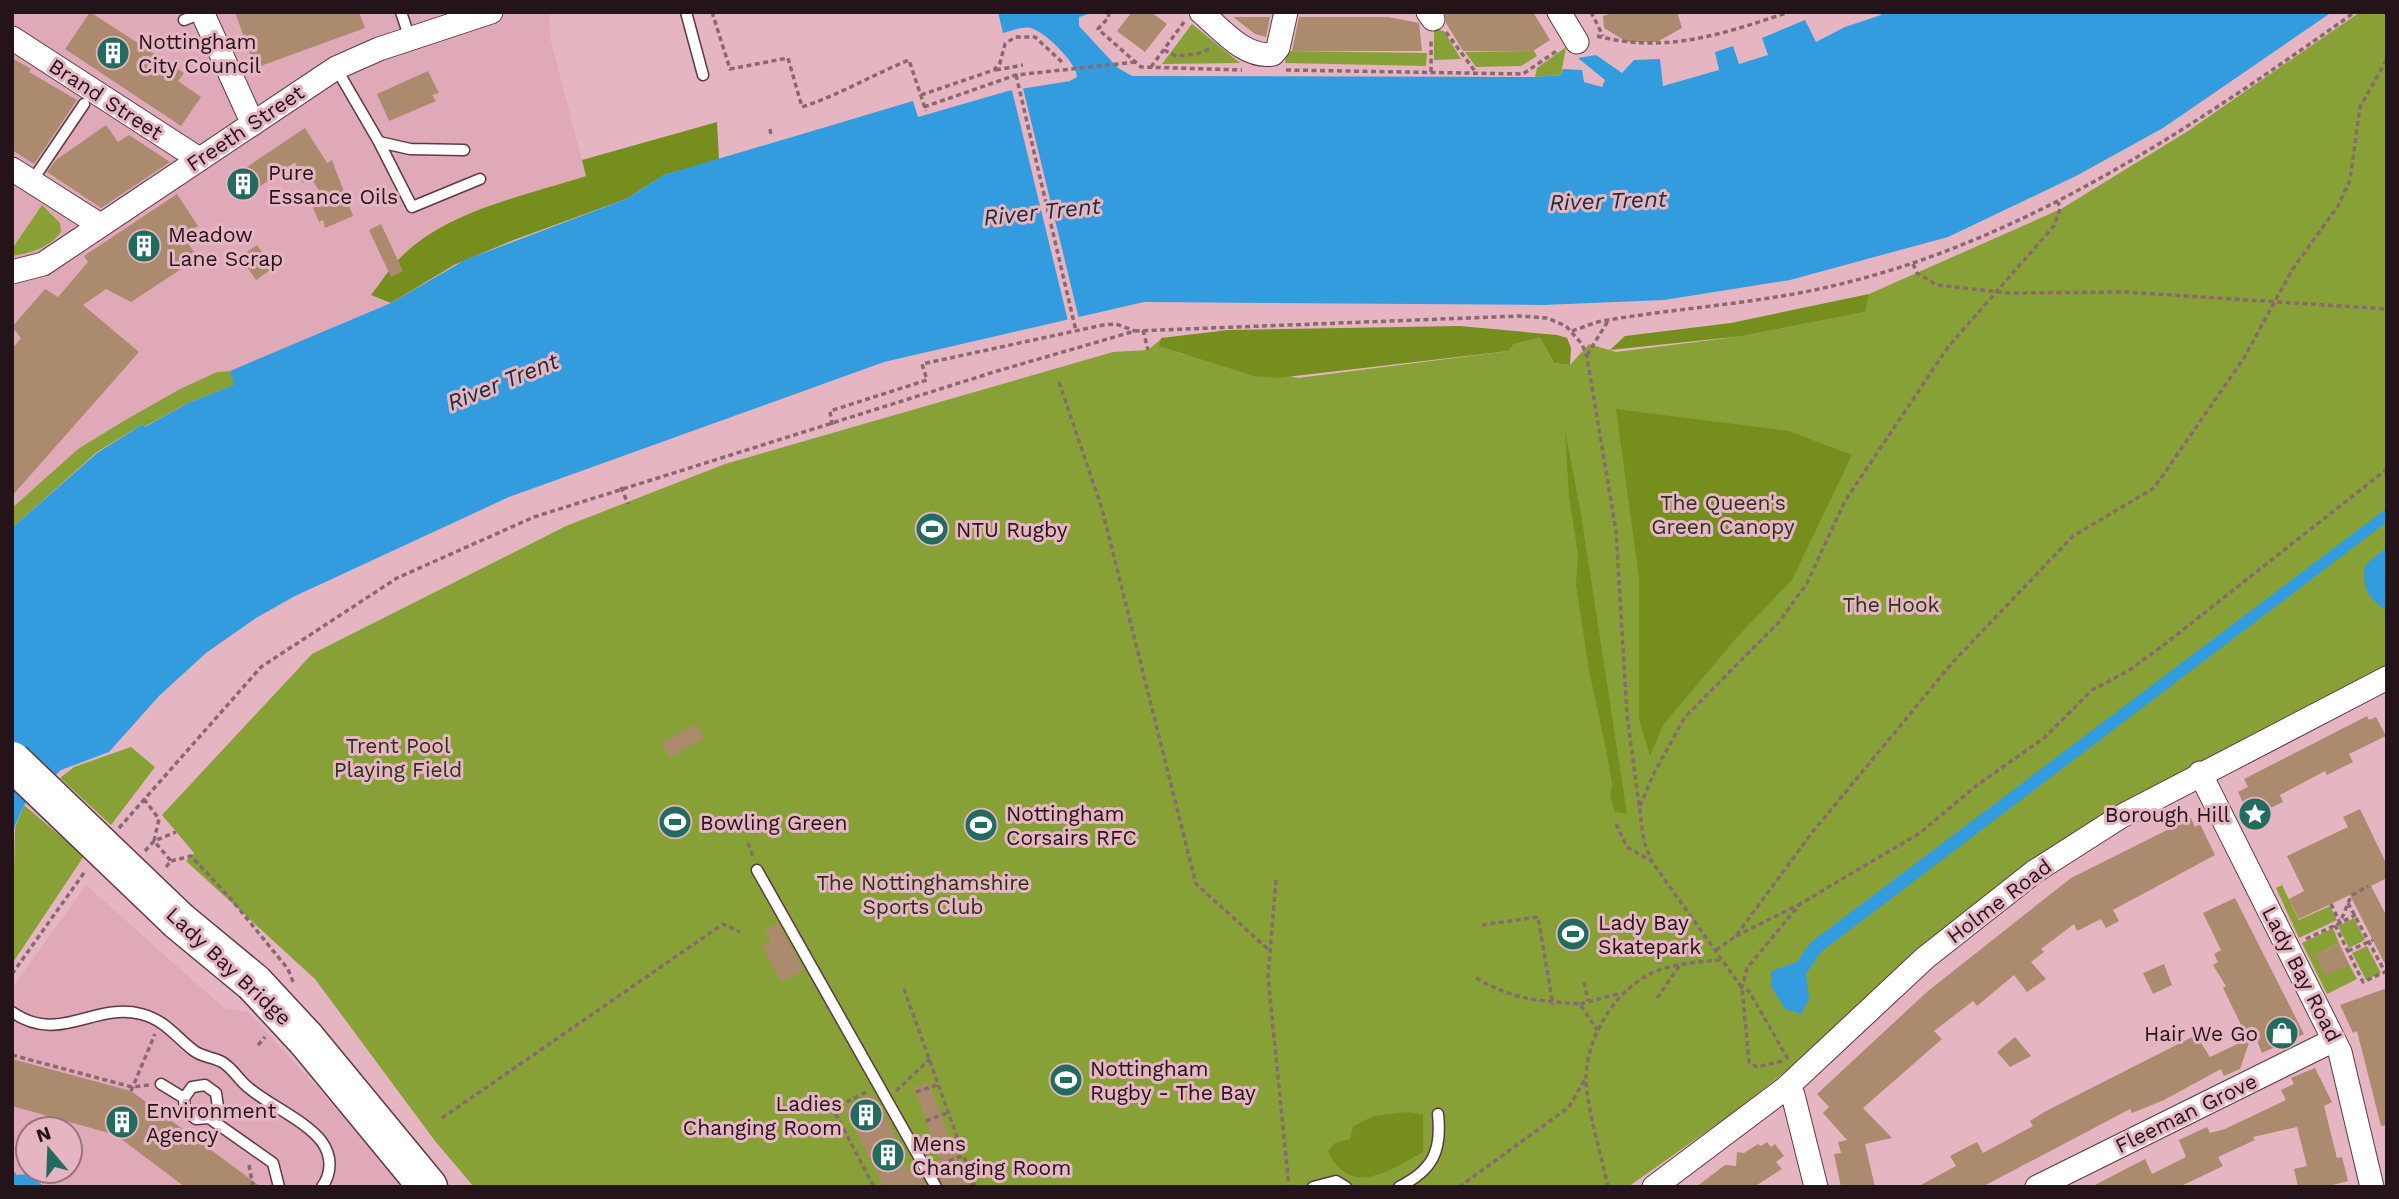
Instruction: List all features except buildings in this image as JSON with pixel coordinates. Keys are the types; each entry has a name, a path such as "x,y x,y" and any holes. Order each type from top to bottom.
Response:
{"highway":[{"name":"Lady Bay Bridge","path":"12,761 179,921 254,983 306,1040 428,1187"}],"street":[{"name":"Freeth Street","path":"12,272 43,264 336,68 457,18 491,12"},
{"path":"1195,14 1248,51 1262,55 1273,54 1278,48 1286,12"},
{"path":"1562,13 1587,39"},
{"path":"196,15 253,124"},
{"name":"Brand Street","path":"12,38 200,159"},
{"path":"12,169 100,225"},
{"name":"Holme Road","path":"1654,1187 1989,905 2120,817 2387,678"},
{"name":"Lady Bay Road","path":"2200,773 2340,1052 2372,1187"},
{"name":"Fleeman Grove","path":"2037,1187 2334,1040"},
{"path":"1792,1073 1793,1095 1816,1187"}],"lane":[{"path":"401,12 410,39"},
{"path":"686,12 703,75"},
{"path":"336,68 379,142 412,208 480,179"},
{"path":"32,181 84,104"},
{"path":"379,142 410,149 464,150"},
{"path":"757,870 936,1187"},
{"path":"12,1012 32,1024 46,1026 116,1013 139,1013 161,1023 192,1050 230,1067 247,1087 319,1138 329,1156 330,1169 329,1178 322,1187"},
{"path":"161,1084 184,1098"},
{"path":"209,1118 218,1107 216,1093 205,1085 192,1087 184,1098 186,1111 196,1119 209,1118 273,1163 279,1187"},
{"path":"1399,1187 1419,1176 1433,1159 1441,1139 1438,1114"},
{"path":"1313,1187 1336,1181 1346,1187"}],"path":[{"path":"712,12 730,69 788,58 802,107 833,97 873,74 909,60 925,109 993,83 1046,72 1136,62"},
{"path":"1472,12 1474,15 1502,12"},
{"path":"1591,12 1604,37"},
{"path":"1281,70 1523,74 1587,39 1604,37 1640,45 1674,43 1735,29 1789,12"},
{"path":"1572,331 1608,321 1826,288 1913,264 1999,231 2059,202 2281,65 2355,12"},
{"path":"1110,14 1098,29 1136,62 1150,68 1244,70"},
{"path":"1150,68 1195,14"},
{"path":"1432,19 1451,36 1477,74"},
{"path":"1431,72 1432,19"},
{"path":"994,70 1000,63 1005,44 1025,35 1047,45 1064,64"},
{"path":"1164,50 1176,56 1201,53 1215,43"},
{"path":"1735,937 1811,834 1952,663 2073,536 2154,488 2244,358 2292,270 2338,206 2350,180 2360,107 2387,59"},
{"path":"921,95 994,70 1023,65"},
{"path":"1016,78 1076,331"},
{"path":"1639,807 1654,773 1685,717 1779,622 1800,593 1845,501 1878,448 1948,348 2054,226 2060,209 2059,202"},
{"path":"1913,264 1917,273 1937,285 1995,292 2124,292 2387,309"},
{"path":"148,794 261,667 397,578 534,517 621,487 1135,331 1469,316 1547,318 1572,331 1587,357 1616,531 1627,715 1644,842 1652,862 1742,988 1749,991 1792,1073"},
{"path":"1587,357 1608,321"},
{"path":"832,425 830,411 926,380 922,364 1116,324 1135,331"},
{"path":"1143,330 1148,350"},
{"path":"1059,382 1101,509 1196,884 1270,951"},
{"path":"1716,950 1735,937 1800,904 1920,832 1976,786 2044,738 2092,691 2128,671 2161,647 2387,469"},
{"path":"621,487 628,504"},
{"path":"144,799 159,819 154,842 171,861"},
{"path":"1616,824 1627,847 1652,862"},
{"path":"163,870 171,861 191,856"},
{"path":"12,974 87,868"},
{"path":"1276,880 1268,977 1289,1187"},
{"path":"2337,924 2351,896 2368,886"},
{"path":"2331,904 2348,951 2363,982 2386,971 2348,903"},
{"path":"1792,1073 1757,1067 1749,1062 1742,988 1747,968 1800,904"},
{"path":"2288,947 2357,915"},
{"path":"1482,925 1538,917 1553,1003"},
{"path":"442,1118 723,924 740,932"},
{"path":"2348,951 2371,941"},
{"path":"1460,1187 1569,1107 1586,1077 1597,1030 1623,993 1653,972 1681,964 1723,960"},
{"path":"1657,998 1681,964"},
{"path":"1476,978 1515,997 1532,1002 1580,1004 1623,993"},
{"path":"1584,982 1588,1001"},
{"path":"904,989 975,1185 968,1187"},
{"path":"1580,1004 1597,1030"},
{"path":"132,1089 146,1050"},
{"path":"12,1055 132,1089 161,1084"},
{"path":"887,1098 930,1059"},
{"path":"1586,1077 1608,1187"},
{"path":"916,1092 938,1084"},
{"path":"874,1187 834,1109 880,1085"},
{"path":"926,1121 947,1112"},
{"path":"941,1164 963,1156"}],"shaded area":[{"path":"12,12 553,12 549,17 551,42 586,175 371,295 391,303 230,371 217,372 122,422 78,449 12,508"},
{"name":"Environment Agency","path":"86,885 224,1008 248,1012 349,1122 402,1187 44,1187 42,1185 84,1185 84,1115 14,1115 14,1171 12,988"}],"green space":[{"path":"2360,12 2387,12 2387,668 2102,815 2021,870 1914,951 1813,1050 1727,1117 1628,1187 474,1187 435,1141 315,979 186,861 194,853 162,815 312,654 566,526 725,464 1113,352 1148,350 1160,340 1180,353 1298,378 1509,351 1514,344 1540,338 1554,363 1570,365 1589,344 1616,352 1743,336 1864,312 1869,294 2061,209 2188,131"},
{"path":"1192,24 1240,63 1162,64"},
{"path":"1434,29 1444,31 1461,59 1434,60"},
{"path":"1566,47 1561,75 1535,77 1537,68"},
{"path":"1287,51 1427,53 1426,66 1285,63"},
{"path":"1534,51 1537,56 1521,66 1476,67 1465,52"},
{"path":"717,122 719,160 664,175 626,199 454,265 391,303 371,295 401,257 441,227 488,206 586,176 582,160"},
{"path":"42,205 60,223 61,232 39,249 12,256 12,249"},
{"path":"1869,294 1865,312 1743,336 1610,350 1625,336 1731,323"},
{"path":"1460,326 1567,338 1571,348 1570,365 1554,363 1540,338 1514,344 1509,351 1278,378 1254,376 1159,346 1161,338 1228,330"},
{"path":"230,371 235,385 188,403 144,427 143,424 97,452 12,528 12,508 78,449 180,389 217,372"},
{"name":"The Queen's Green Canopy","path":"1616,409 1789,431 1852,455 1792,580 1739,635 1663,725 1650,756 1639,719 1639,578"},
{"path":"1565,430 1581,514 1627,814 1615,812 1610,796 1612,785 1607,754 1589,670 1576,585 1578,554 1569,497"},
{"path":"131,747 155,767 111,825 60,778 74,767"},
{"path":"24,805 84,856 12,964 15,827"},
{"path":"2282,885 2299,920 2330,906 2337,920 2299,938 2276,888"},
{"path":"2354,918 2365,940 2349,948 2338,926"},
{"path":"2333,928 2339,943 2316,955 2326,975 2349,964 2357,979 2327,994 2302,943"},
{"path":"2367,946 2381,973 2366,980 2352,953"},
{"path":"1406,1112 1423,1114 1423,1152 1372,1176 1348,1174 1337,1166 1328,1151 1335,1143 1350,1139 1353,1126 1374,1116"}],"water":[{"name":"River Trent","path":"998,12 1094,12 1079,17 1079,26 1118,68 1132,76 1535,77 1561,75 1563,69 1582,70 1584,82 1602,87 1605,80 1578,58 1596,55 1622,73 1634,60 1660,59 1663,86 1719,70 1715,52 1733,46 1739,64 1768,55 1762,38 1805,20 1816,42 1845,27 1881,15 1880,12 2332,12 2163,128 2076,176 1948,237 1790,280 1664,300 1543,305 1144,302 884,362 509,497 293,597 256,618 206,653 159,696 109,752 61,770 24,805 12,832 12,528 97,453 143,424 145,427 188,403 234,385 230,371 391,303 465,260 626,199 664,175 913,101 918,117 1008,91 1070,81 1077,77 1072,64 1052,41 1037,30 1024,28 1003,33"},
{"path":"2387,508 2387,522 1821,952 1806,974 1809,999 1801,1014 1785,1009 1771,986 1771,971 1797,962 1810,943"},
{"path":"2387,547 2387,610 2370,596 2365,586 2364,573 2365,565"},
{"path":"12,1169 14,1185 44,1187 12,1187"}],"pier":[{"path":"1022,84 1079,319 1068,321 1011,86"}],"place":[{"name":"Nottingham City Council","path":"113,53"},
{"name":"Pure Essance Oils","path":"243,184"},
{"name":"Meadow Lane Scrap","path":"144,246"},
{"name":"NTU Rugby","path":"932,529"},
{"name":"Borough Hill","path":"2255,814"},
{"name":"Bowling Green","path":"675,822"},
{"name":"Nottingham Corsairs RFC","path":"981,825"},
{"name":"Lady Bay Skatepark","path":"1573,934"},
{"name":"Hair We Go","path":"2282,1033"},
{"name":"Nottingham Rugby - The Bay","path":"1066,1080"},
{"name":"Ladies Changing Room","path":"866,1115"},
{"name":"Environment Agency","path":"122,1122"},
{"name":"Mens Changing Room","path":"888,1155"}],"park label":[{"name":"The Hook","path":"1891,604"},
{"name":"Trent Pool Playing Field","path":"398,757"},
{"name":"The Nottinghamshire Sports Club","path":"923,894"}]}
